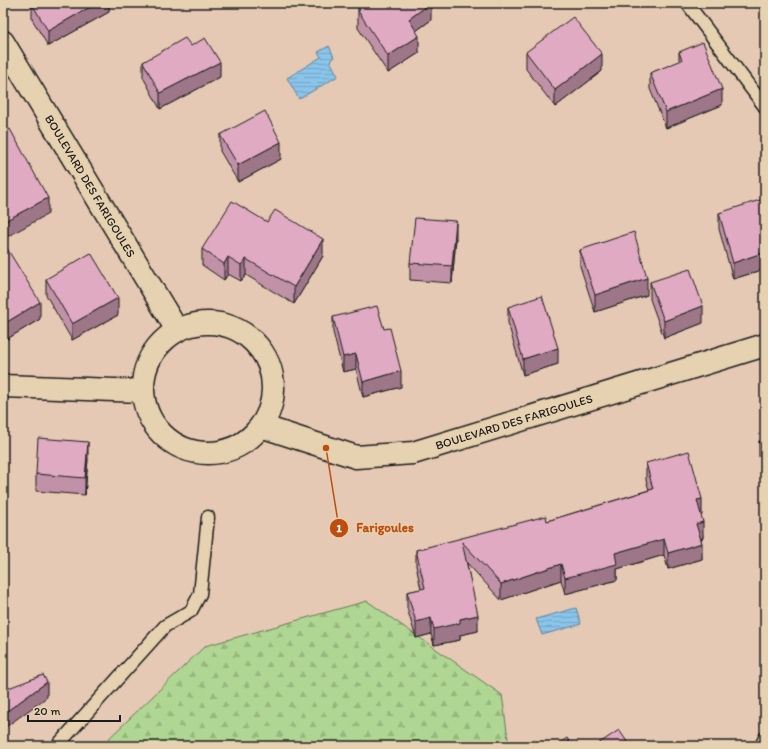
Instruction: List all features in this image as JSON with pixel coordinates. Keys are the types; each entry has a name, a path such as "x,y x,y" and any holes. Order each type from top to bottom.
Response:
{"street":[{"name":"BOULEVARD DES FARIGOULES","path":"3,42 177,330"},
{"path":"199,323 218,323 233,327 257,344 270,364 273,392 268,414 261,426 250,437 237,446 214,453 195,453 181,449 169,441 154,425 144,404 142,391 144,370 150,356 159,343 177,330 199,323"},
{"name":"BOULEVARD DES FARIGOULES","path":"261,426 356,457 413,453 765,345"},
{"path":"3,386 142,391"}],"lane":[{"path":"688,3 765,107"},
{"path":"57,746 166,626 191,611 200,594 208,517"},
{"path":"761,746 765,738"}],"green space":[{"path":"367,601 502,695 509,746 101,746 205,646"}],"water":[{"path":"329,46 334,57 330,61 338,76 299,99 287,78 321,57 318,52"},
{"path":"576,608 581,624 542,635 536,619"}],"building":[{"path":"97,3 48,31 32,4"},
{"path":"364,3 431,3 409,19 419,36 388,56 358,11 360,10 358,7"},
{"path":"573,17 602,54 555,90 526,52"},
{"path":"185,38 191,46 205,38 220,62 160,93 143,62"},
{"path":"703,42 722,89 666,112 650,73 682,60 679,52"},
{"path":"265,111 281,142 238,165 220,135"},
{"path":"10,129 48,198 3,222 3,132"},
{"path":"763,199 765,204 765,252 733,263 719,213"},
{"path":"232,201 267,222 275,210 323,239 294,287 246,259 241,265 228,257 224,264 202,249"},
{"path":"415,218 456,221 452,266 410,263"},
{"path":"634,232 647,278 595,295 580,250"},
{"path":"3,242 40,302 7,322 3,316"},
{"path":"91,253 118,298 72,324 46,279"},
{"path":"690,269 703,306 664,321 650,282"},
{"path":"542,296 558,348 523,359 508,307"},
{"path":"377,306 384,329 390,328 401,371 363,382 356,354 343,357 333,317"},
{"path":"38,438 88,442 85,478 36,474"},
{"path":"765,439 765,463 759,441"},
{"path":"689,451 702,499 697,500 703,522 696,524 702,543 668,553 664,539 615,553 617,564 565,578 561,564 501,584 462,542 478,615 460,619 460,623 434,629 431,618 416,622 407,592 425,588 416,550 546,516 547,521 653,489 646,463"},
{"path":"43,675 47,682 3,714 3,690"},
{"path":"619,730 630,746 595,746"},
{"path":"567,738 572,746 555,746"}],"place":[{"name":"Farigoules","path":"326,448"}]}
